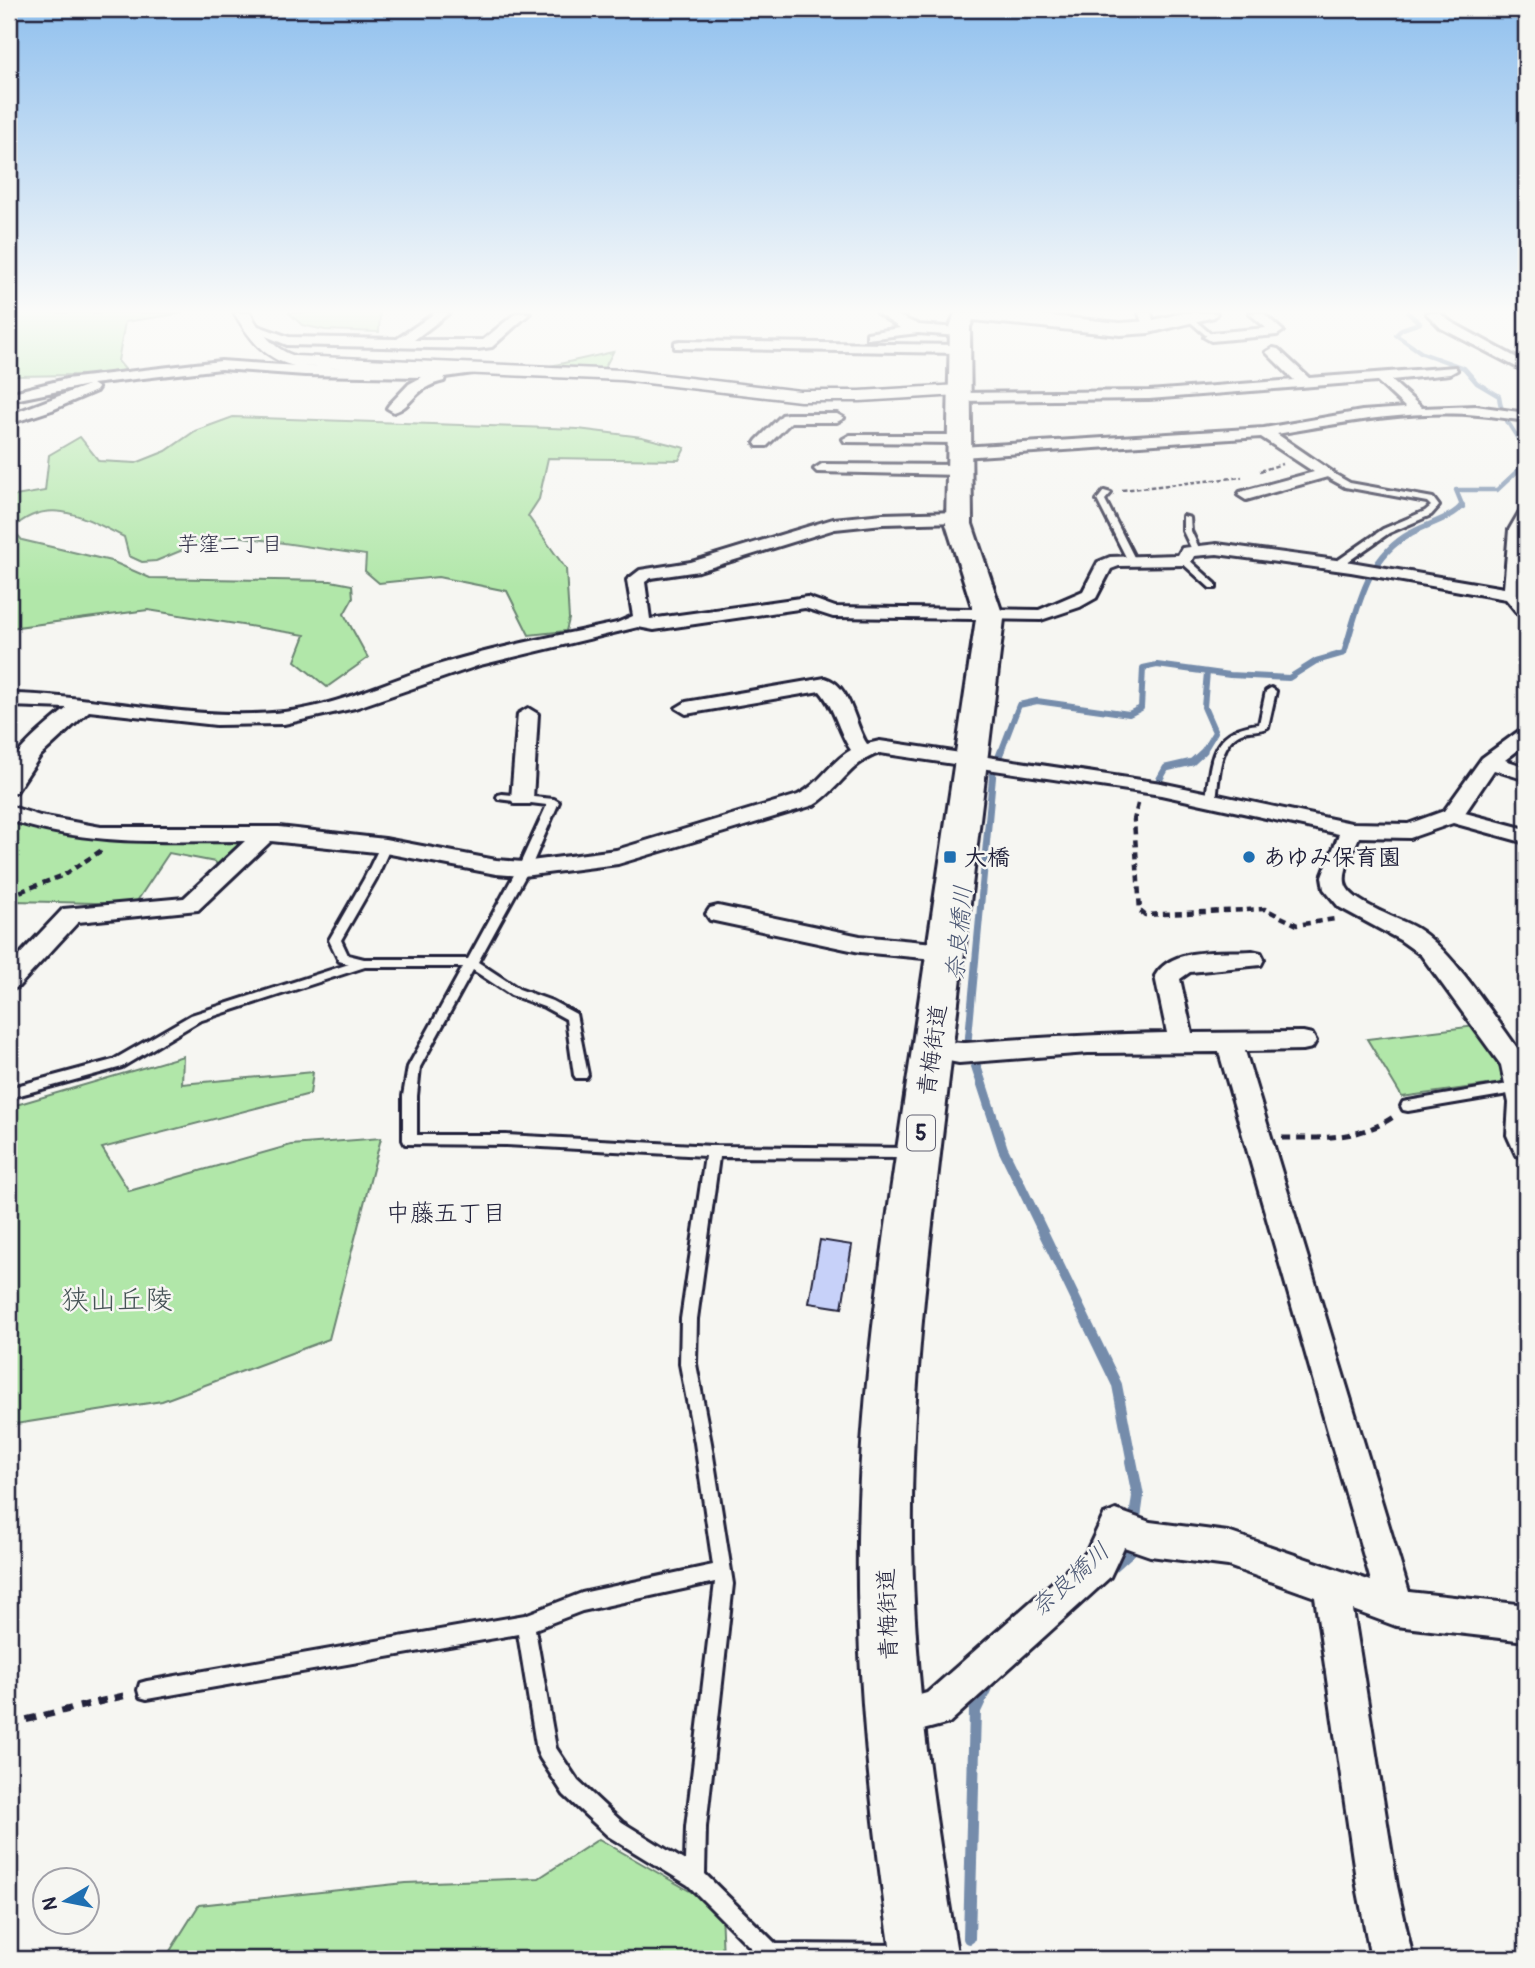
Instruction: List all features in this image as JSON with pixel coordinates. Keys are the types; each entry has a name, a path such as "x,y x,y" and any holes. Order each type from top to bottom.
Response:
{"main road":[{"name":"青梅街道","path":"925,1957 898,1777 893,1719 884,1570 886,1446 894,1346 918,1153 957,1051 945,952 989,763 989,614 961,536 961,405"}],"street":[{"path":"9,420 51,405"},
{"path":"394,408 397,405"},
{"path":"762,443 787,418 836,424 842,405"},
{"path":"1410,405 1418,412"},
{"path":"822,469 961,454 1264,432 1362,415 1492,412 1520,419"},
{"path":"1264,432 1326,473"},
{"path":"850,439 961,454"},
{"path":"1246,495 1326,473"},
{"path":"1526,514 1517,530 1512,594 1526,612"},
{"path":"9,700 86,703 256,720 317,712 455,666 623,627 642,618 636,580 646,574 693,567 846,522 959,517"},
{"path":"635,621 654,625 807,602 832,612 1033,616 1060,609 1090,594 1104,566 1116,561 1190,555 1217,549 1359,568 1512,594"},
{"path":"686,708 825,684 838,701 855,744 862,751"},
{"path":"9,786 28,758 56,728 86,703"},
{"path":"512,798 528,714"},
{"path":"1452,816 1489,762 1526,735"},
{"path":"9,813 36,822 101,834 265,834 385,846 496,867 523,869 618,857 806,800 820,793 846,760 862,751 890,747 1153,788 1351,830 1410,831 1452,816 1526,836"},
{"path":"1489,762 1526,774"},
{"path":"1351,830 1333,877 1335,889 1353,906 1408,934 1429,949 1514,1063 1523,1097 1521,1135 1526,1147"},
{"path":"9,981 71,915 190,905 265,834"},
{"path":"718,914 860,944 945,952"},
{"path":"1181,1042 1167,976 1184,964 1252,959"},
{"path":"1229,1041 1396,1608"},
{"path":"957,1051 1088,1044 1303,1041"},
{"path":"893,1719 936,1710 1098,1565 1116,1527 1138,1534 1228,1549 1396,1608 1526,1623"},
{"path":"1331,1585 1377,1886 1392,1959"}],"lane":[{"path":"1326,473 1348,485 1430,500 1435,506 1428,513 1386,531 1337,565"},
{"path":"1107,493 1101,499 1132,561"},
{"path":"1186,518 1190,555 1213,586"},
{"path":"1211,800 1216,764 1228,740 1240,730 1263,727 1271,691"},
{"path":"512,798 554,802 523,869 414,1067 410,1096 410,1140 506,1140 713,1151 918,1153"},
{"path":"385,846 370,879 335,940 343,958 364,963 471,964 514,992 548,1004 572,1017 581,1075"},
{"path":"9,1093 117,1064 195,1018 364,963"},
{"path":"1408,1106 1523,1097"},
{"path":"695,1878 696,1827 724,1584 688,1364 689,1319 713,1151"},
{"path":"147,1690 525,1624 582,1602 722,1572"},
{"path":"525,1624 547,1751 571,1788 615,1829 695,1878 772,1954 925,1957"}],"path":[{"path":"1107,493 1240,477 1303,458"},
{"path":"1153,788 1138,802 1134,821 1140,911 1145,915 1265,909 1297,925 1332,921 1353,906"},
{"path":"9,896 64,875 126,835"},
{"path":"1259,1139 1366,1134 1384,1126 1408,1106"},
{"path":"9,1724 147,1690"}],"green space":[{"path":"233,417 578,429 642,437 685,448 679,460 548,458 539,499 528,516 566,569 569,619 566,631 529,635 507,591 438,577 379,583 365,571 366,555 236,536 190,547 156,561 142,562 129,556 124,537 81,517 53,511 39,513 12,529 22,540 111,561 150,578 331,581 352,585 353,598 344,614 368,658 327,687 295,661 305,635 148,610 9,628 9,497 45,491 49,455 80,437 99,461 136,463 166,451 195,431"},
{"path":"9,817 95,839 243,843 219,866 215,862 169,853 135,904 14,901 9,907"},
{"path":"1484,1025 1516,1081 1402,1097 1367,1039"},
{"name":"狭山丘陵","path":"183,1056 182,1084 313,1072 310,1094 102,1148 129,1191 291,1145 381,1138 329,1339 162,1401 9,1425 9,1107"},
{"path":"599,1839 721,1909 723,1959 165,1959 199,1905 405,1883 539,1878"}],"building":[{"path":"820,1240 852,1245 842,1308 809,1303"}],"waterway":[{"name":"奈良橋川","path":"1463,507 1456,490 1497,490 1525,464 1518,438 1504,416 1501,405"},
{"name":"奈良橋川","path":"1001,752 1019,705 1037,701 1129,714 1141,708 1143,668 1157,665 1230,675 1289,678 1316,661 1344,653 1366,585 1384,556 1396,543 1411,533 1446,517 1462,505"},
{"path":"1203,752 1215,732 1204,707 1207,672"},
{"name":"奈良橋川","path":"976,1065 968,1042 993,772 1001,751"},
{"path":"1158,782 1166,768 1192,762 1203,752"},
{"name":"奈良橋川","path":"975,1063 1003,1149 1117,1385 1132,1463"},
{"name":"奈良橋川","path":"1131,1461 1138,1496 1134,1525"},
{"name":"奈良橋川","path":"1111,1568 1132,1549 1132,1541"},
{"name":"奈良橋川","path":"969,1938 975,1711 989,1681"}],"place":[{"name":"大橋","path":"950,857"},
{"name":"あゆみ保育園","path":"1249,857"}],"district":[{"name":"芋窪二丁目","path":"230,544"},
{"name":"中藤五丁目","path":"446,1213"}]}
